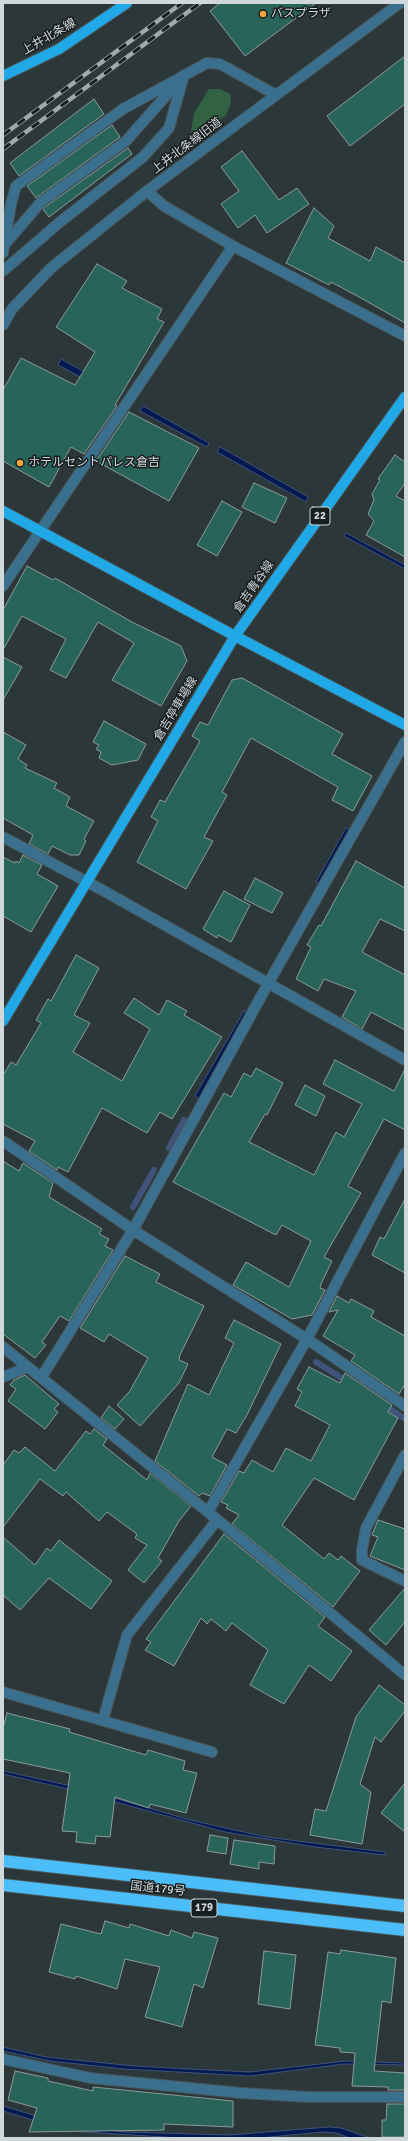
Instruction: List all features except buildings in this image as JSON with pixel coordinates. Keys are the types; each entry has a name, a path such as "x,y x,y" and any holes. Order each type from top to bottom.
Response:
{"highway":[{"name":"国道179号","path":"3,1861 405,1906"},
{"name":"国道179号","path":"3,1885 405,1930"}],"main road":[{"name":"上井北条線","path":"3,76 59,49 127,3"},
{"name":"倉吉青谷線","path":"235,636 405,397"},
{"path":"3,511 39,532 405,725"},
{"name":"倉吉停車場線","path":"3,1021 235,636"}],"street":[{"name":"上井北条線旧道","path":"3,325 12,309 51,268 147,191 400,3"},
{"path":"4,249 11,204 16,186 123,109 207,63 220,64 276,96"},
{"path":"4,249 42,202 126,141 184,75"},
{"path":"3,271 60,222 143,157 169,128 184,75"},
{"path":"147,191 164,206 233,246 405,336"},
{"path":"3,586 233,246"},
{"path":"41,1378 133,1230 269,982 405,742"},
{"path":"3,837 269,982 405,1060"},
{"path":"3,1141 133,1230 307,1339 405,1406"},
{"path":"208,1512 307,1339 405,1153"},
{"path":"3,1347 208,1512 405,1675"},
{"path":"3,1377 28,1367"},
{"path":"405,1455 366,1528 362,1550 362,1560 405,1581"},
{"path":"103,1720 127,1635 217,1520"},
{"path":"3,1692 212,1752"},
{"path":"3,2059 90,2078 233,2092 309,2097 405,2097"}],"green space":[{"path":"209,89 220,89 230,94 231,103 226,115 194,139 191,130 194,113"}],"water":[{"path":"61,359 101,381 99,387 58,365"},
{"path":"143,406 209,443 207,447 140,411"},
{"path":"220,447 308,497 306,502 217,452"},
{"path":"346,533 405,565 405,569 344,536"},
{"path":"346,828 352,831 322,885 316,882"},
{"path":"244,1011 249,1014 200,1099 195,1096"},
{"path":"3,1771 76,1787 190,1820 266,1837 385,1852 385,1855 315,1847 225,1832 64,1788 3,1774"},
{"path":"3,2047 46,2057 134,2066 250,2072 345,2061 405,2063 405,2065 344,2064 250,2076 124,2069 50,2061 3,2051"},
{"path":"3,2106 59,2123 124,2132 229,2135 329,2127 341,2128 370,2138 350,2138 336,2133 322,2132 260,2138 179,2138 85,2132 56,2127 3,2111"}],"waterway":[{"path":"169,1148 184,1120"},
{"path":"133,1207 154,1170"},
{"path":"316,1362 348,1382"},
{"path":"383,1404 405,1419"}],"railway":[{"path":"3,135 182,3"},
{"path":"3,149 200,3"}],"place":[{"name":"バスプラザ","path":"263,14"},
{"name":"ホテルセントパレス倉吉","path":"20,463"}]}
